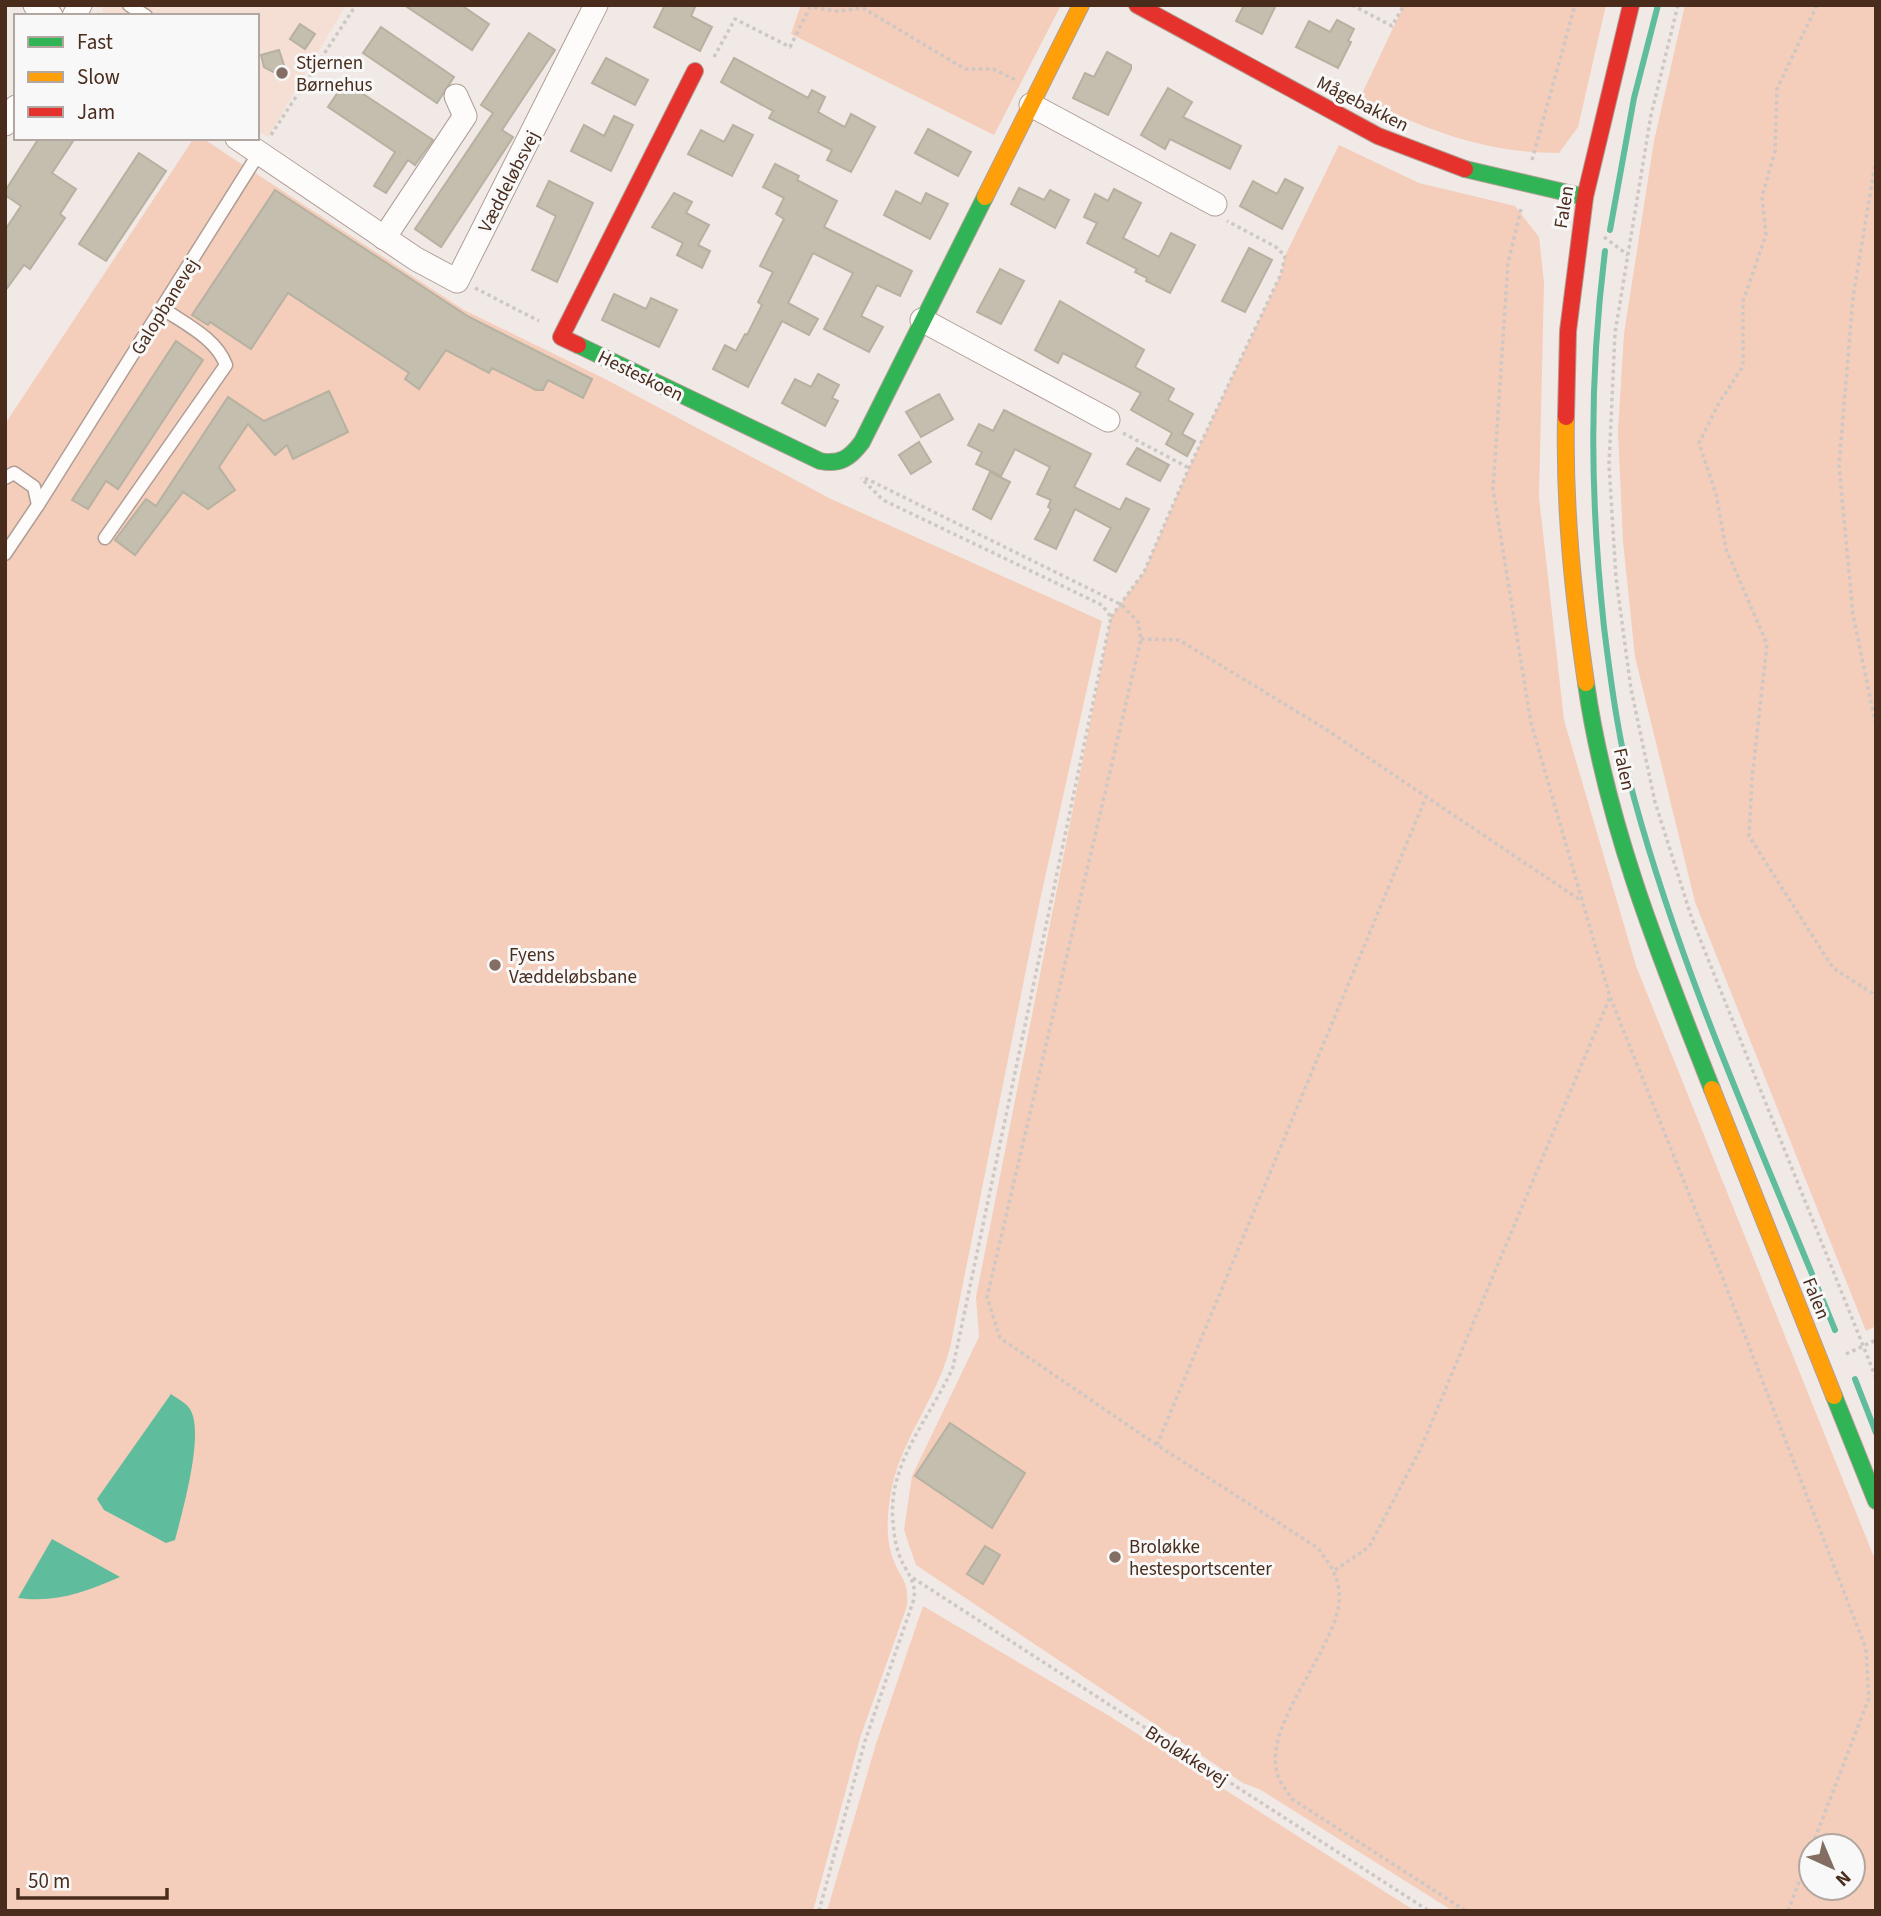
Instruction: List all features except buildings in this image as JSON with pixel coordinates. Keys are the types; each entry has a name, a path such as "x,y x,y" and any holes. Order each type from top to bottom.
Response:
{"street":[{"name":"Væddeløbsvej","path":"457,281 596,5"},
{"path":"844,462 862,442 1081,5"},
{"name":"Mågebakken","path":"1137,5 1336,115 1400,146 1465,169 1585,197"},
{"name":"Falen","path":"1631,5 1606,100 1585,197 1568,331 1564,468 1571,580 1587,692 1612,809 1650,933 1876,1501"},
{"path":"561,337 695,71"},
{"path":"384,238 465,116 456,96"},
{"path":"1035,98 1215,204"},
{"path":"240,140 415,259 457,281"},
{"path":"922,320 1108,420"},
{"name":"Hesteskoen","path":"561,337 820,461 844,462"}],"lane":[{"name":"Galopbanevej","path":"5,554 70,458 259,153"},
{"path":"105,538 226,365 221,353 202,335 163,308"},
{"path":"5,478 14,473 34,487 38,505"}],"path":[{"path":"259,153 356,5"},
{"path":"1352,5 1392,26 1404,5"},
{"path":"1678,5 1651,115 1615,333 1609,465 1616,578 1631,689 1656,802 1692,919 1876,1378"},
{"path":"1817,5 1777,89 1775,151 1762,197 1766,234 1743,301 1743,366 1718,403 1699,443 1716,494 1726,549 1767,644 1752,778 1749,836 1833,968 1872,993 1876,999"},
{"path":"695,71 707,69 735,19 790,47 810,7 837,11 863,8 965,69 993,69 1035,98"},
{"path":"1876,159 1853,297 1839,466 1853,615 1876,726"},
{"path":"819,1911 865,1741 914,1599 913,1578 899,1556 894,1533 892,1513 897,1483 917,1430 953,1367 1111,617 1144,572 1189,468 1281,274 1285,256 1276,247 1219,217 1215,204"},
{"path":"457,281 534,317 561,337"},
{"path":"1108,420 1114,429 1189,468"},
{"path":"844,462 874,485 1122,605 1138,622 1141,639 987,1297 1000,1338 1157,1445 1318,1548 1334,1570 1340,1594 1336,1617 1278,1738 1277,1774 1292,1799 1466,1911"},
{"path":"844,462 884,500 1102,605 1111,617"},
{"path":"1141,639 1179,640 1324,728 1581,900"},
{"path":"1157,1445 1426,797"},
{"path":"1334,1570 1369,1547 1420,1450 1610,997"},
{"path":"1821,1365 1876,1340"},
{"name":"Broløkkevej","path":"913,1578 1429,1911"},
{"path":"1788,1911 1797,1887"}],"shaded area":[{"name":"Stjernen Børnehus","path":"102,5 346,5 268,137 259,131 259,14 103,14"},
{"path":"801,5 1061,5 994,135 791,34"},
{"path":"1404,5 1606,5 1578,127 1559,153 1505,149 1456,138 1360,98"},
{"path":"1685,5 1876,5 1876,1326 1866,1331 1695,902 1635,657 1623,541 1618,431 1624,334 1654,141"},
{"name":"Fyens Væddeløbsbane","path":"193,140 205,140 464,310 605,379 831,499 1102,621 1040,900 950,1348 936,1386 901,1458 890,1498 889,1542 895,1564 905,1584 907,1606 860,1738 813,1911 5,1911 5,424"},
{"path":"1339,145 1419,183 1515,206 1539,237 1544,283 1539,497 1564,720 1636,966 1876,1562 1876,1911 1453,1911 1261,1790 1243,1783 916,1565 904,1530 912,1476 979,1337 976,1297 1111,617 1144,572 1189,468 1281,274 1285,256"},
{"path":"171,1394 191,1411 195,1438 190,1475 175,1540 166,1543 104,1510 97,1499"},
{"path":"52,1539 120,1577 58,1598 18,1598"},
{"path":"923,1606 1111,1717 1415,1911 827,1911 876,1744"}],"waterway":[{"path":"1610,230 1634,98 1658,5"},
{"path":"1605,251 1596,346 1594,485 1604,627 1624,756 1654,866 1701,1001 1835,1330"},
{"path":"1855,1379 1876,1433"}],"traffic: fast":[{"path":"1465,169 1585,197"},
{"path":"578,345 820,461 839,461 849,456 862,442 985,197"},
{"path":"1586,683 1595,736 1621,839 1673,990 1712,1089"},
{"path":"1834,1396 1876,1501"}],"traffic: slow":[{"path":"985,197 1081,5"},
{"path":"1566,417 1570,550 1586,683"},
{"path":"1712,1089 1834,1396"}],"traffic: jam":[{"path":"1137,5 1378,136 1465,169"},
{"path":"1566,417 1568,331 1585,197 1631,5"},
{"path":"578,345 561,337 695,71"}],"place":[{"name":"Stjernen Børnehus","path":"282,73"},
{"name":"Fyens Væddeløbsbane","path":"495,965"},
{"name":"Broløkke hestesportscenter","path":"1115,1557"}]}
